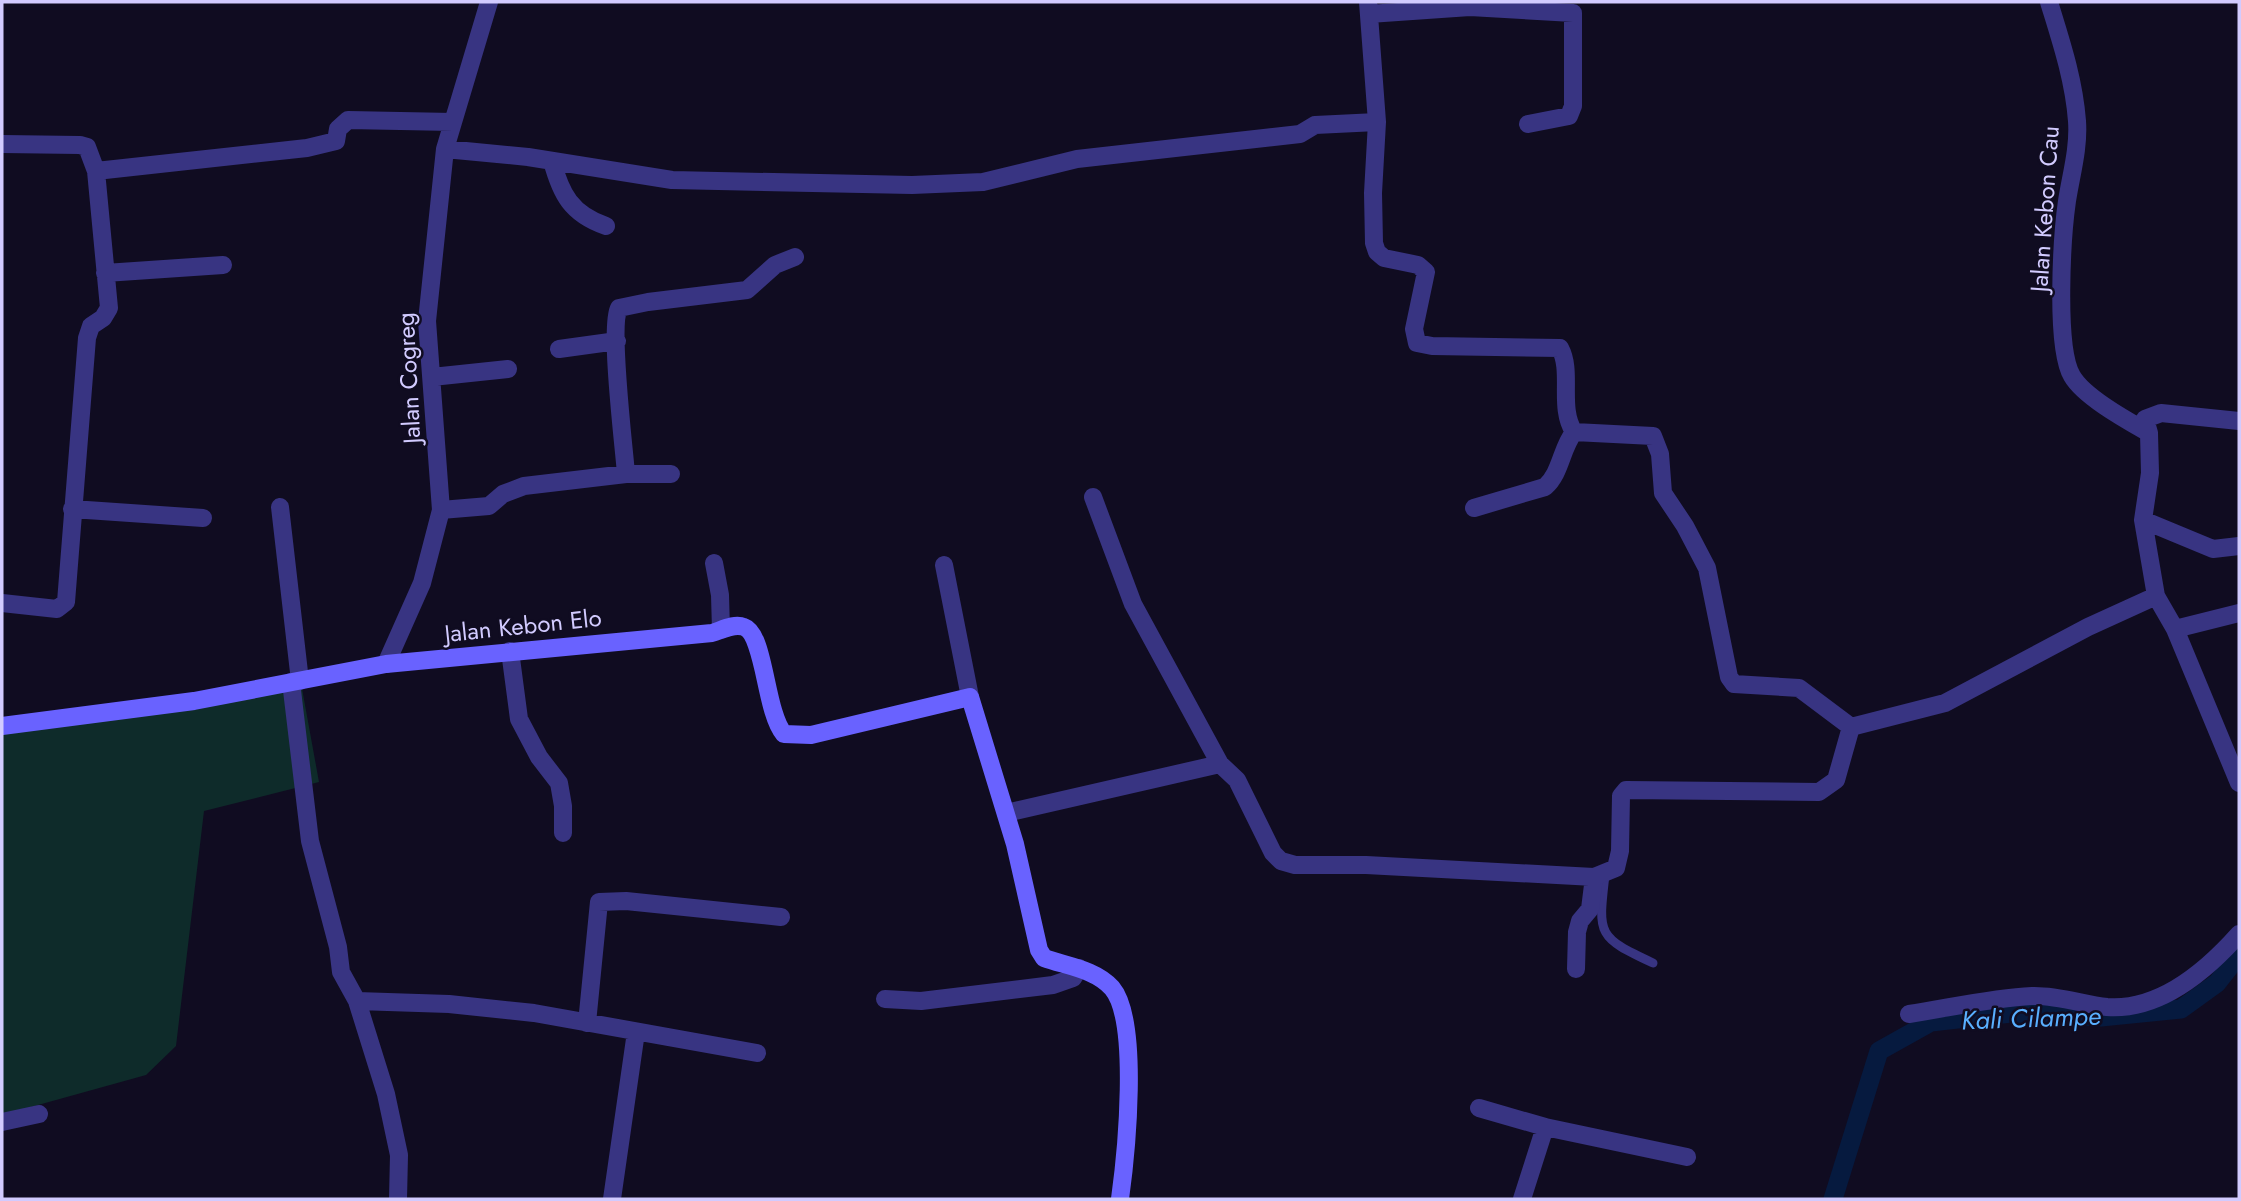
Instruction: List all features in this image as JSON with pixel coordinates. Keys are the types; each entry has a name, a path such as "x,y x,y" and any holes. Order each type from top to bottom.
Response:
{"street":[{"name":"Jalan Cogreg","path":"386,664 422,583 441,510 427,321 444,149 489,2"},
{"name":"Jalan Kebon Cau","path":"2049,2 2068,65 2077,122 2066,204 2062,300 2067,359 2073,376 2086,390 2149,433"},
{"path":"1474,508 1545,487 1553,481 1561,453 1574,432 1567,410 1564,356 1560,348 1432,346 1417,343 1414,329 1426,272 1418,265 1384,258 1377,252 1374,243 1373,193 1377,122 1369,8 1470,7 1573,13 1573,106 1569,116 1528,124"},
{"path":"96,171 307,148 336,141 338,129 348,120 453,122"},
{"path":"444,149 552,161 672,180 830,185 983,182 1077,159 1300,134 1315,125 1377,122"},
{"path":"2,144 87,147 96,171 109,308 103,318 91,326 87,338 66,602 57,609 2,603"},
{"path":"552,161 563,197 588,220 606,226"},
{"path":"626,474 615,318 621,307 747,290 775,265 795,257"},
{"path":"105,273 223,265"},
{"path":"559,349 617,341"},
{"path":"432,377 508,369"},
{"path":"2239,421 2161,413 2145,419 2149,433 2150,473 2143,520 2156,596 2175,629 2239,783"},
{"path":"1574,432 1650,434 1656,441 1663,493 1685,526 1707,568 1730,680 1750,686 1798,688 1852,727"},
{"path":"441,510 489,506 503,494 524,486 626,474 671,474"},
{"path":"1093,497 1133,604 1220,764 1237,780 1273,853 1282,861 1311,866 1366,865 1600,876 1616,868 1621,796 1626,790 1819,792 1836,780 1852,727"},
{"path":"280,507 310,841 338,947 341,972 357,1001 374,1049 396,1137 399,1155 398,1199"},
{"path":"72,509 203,519"},
{"path":"2143,520 2213,549 2239,546"},
{"path":"714,563 720,595 721,630"},
{"path":"944,565 970,697 1006,813 1039,950 1044,958 1079,968 1114,990 1126,1038 1129,1073 1120,1199"},
{"path":"1852,727 1945,703 2088,627 2156,596"},
{"path":"2175,629 2239,613"},
{"name":"Jalan Kebon Elo","path":"2,726 194,701 386,664 721,630 736,626 753,632 772,714 784,734 791,736 844,728 970,697"},
{"path":"510,651 519,719 538,757 559,783 563,806 562,833"},
{"path":"1006,813 1220,764"},
{"path":"1576,969 1577,932 1580,921 1590,909 1600,876"},
{"path":"587,1023 598,902 626,901 781,917"},
{"path":"1909,1014 2033,996 2108,1007 2146,1002 2174,989 2207,968 2239,934"},
{"path":"885,999 921,1001 1053,985 1073,978 1079,968"},
{"path":"357,1001 449,1004 587,1023 757,1053"},
{"path":"612,1199 636,1032"},
{"path":"1479,1108 1545,1127 1687,1157"},
{"path":"2,1122 39,1114"},
{"path":"1522,1199 1545,1127"}],"lane":[{"path":"1600,876 1601,913 1606,937 1619,947 1653,962"}],"green space":[{"path":"301,683 319,782 204,811 176,1046 146,1075 2,1115 2,722"}],"waterway":[{"name":"Kali Cilampe","path":"1833,1199 1879,1051 1931,1022 2011,1013 2101,1017 2181,1009 2217,983 2239,955"}]}
